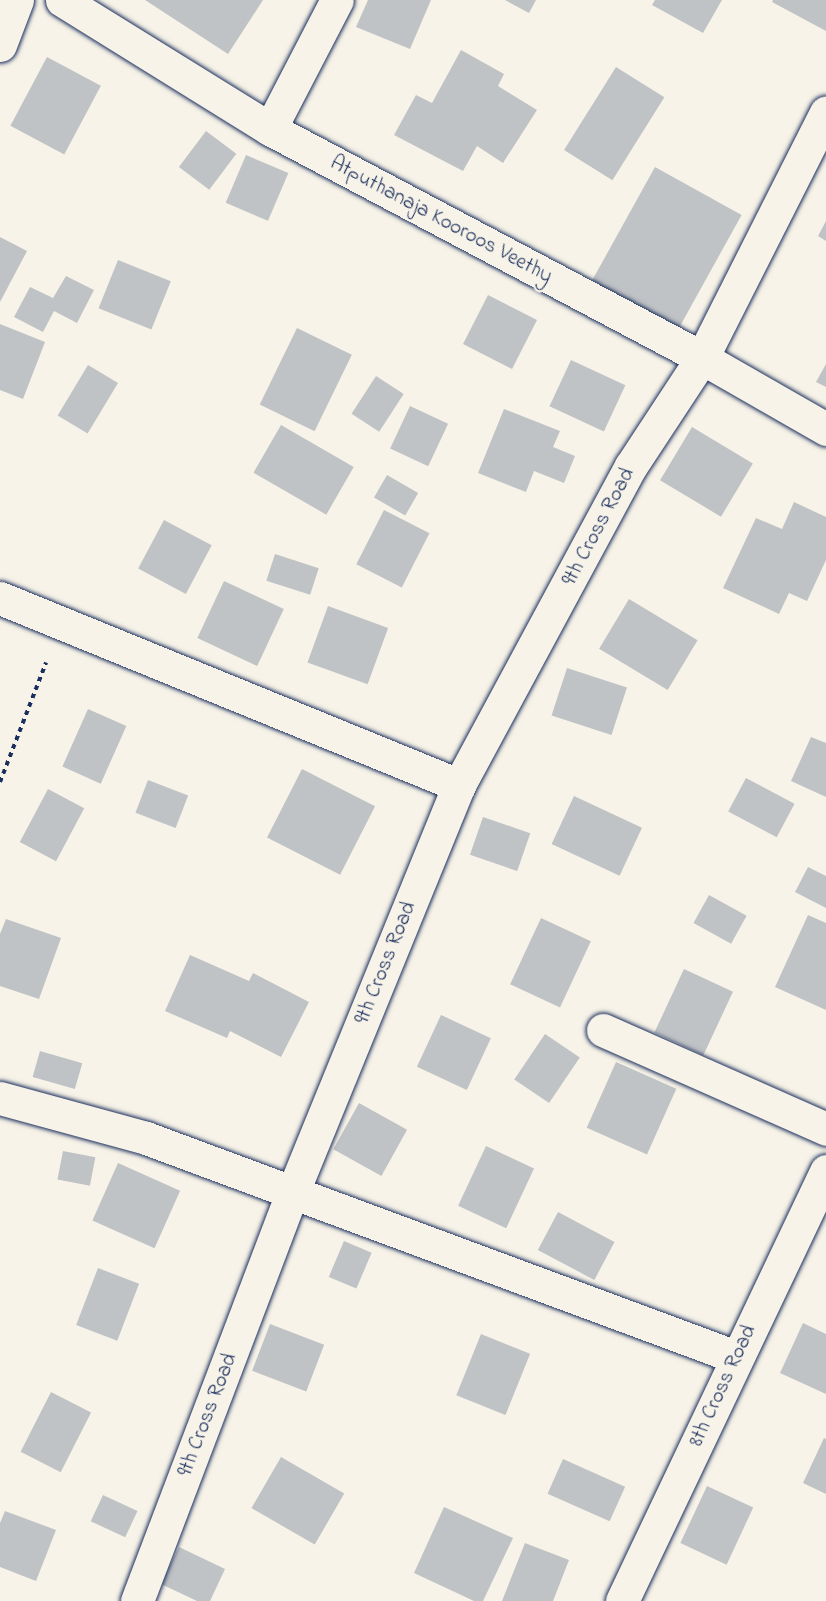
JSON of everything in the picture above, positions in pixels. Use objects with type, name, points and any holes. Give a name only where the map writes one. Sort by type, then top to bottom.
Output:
[{"type":"street","points":[[0,45],[17,0]]},
{"type":"street","name":"Atputhanaja Kooroos Veethy","points":[[62,0],[270,129],[702,358],[826,429]]},
{"type":"street","points":[[270,129],[337,0]]},
{"type":"street","name":"9th Cross Road","points":[[137,1601],[292,1194],[459,785],[631,466],[702,358],[826,113]]},
{"type":"street","points":[[0,598],[459,785]]},
{"type":"street","points":[[603,1030],[826,1129]]},
{"type":"street","points":[[0,1098],[146,1138],[736,1357]]},
{"type":"street","name":"8th Cross Road","points":[[622,1601],[826,1171]]},
{"type":"path","points":[[0,782],[62,623]]},
{"type":"building","points":[[145,0],[263,0],[228,54]]},
{"type":"building","points":[[368,0],[431,0],[410,49],[356,27]]},
{"type":"building","points":[[505,0],[536,0],[529,13]]},
{"type":"building","points":[[655,0],[722,0],[703,33],[652,5]]},
{"type":"building","points":[[773,0],[826,0],[826,31],[772,2]]},
{"type":"building","points":[[461,50],[504,74],[498,86],[537,110],[503,163],[477,146],[463,171],[394,135],[416,95],[432,103]]},
{"type":"building","points":[[47,57],[101,86],[64,155],[10,126]]},
{"type":"building","points":[[616,67],[664,97],[612,180],[564,150]]},
{"type":"building","points":[[206,131],[236,154],[209,190],[179,167]]},
{"type":"building","points":[[246,155],[288,173],[268,221],[226,203]]},
{"type":"building","points":[[655,167],[742,215],[679,329],[592,281]]},
{"type":"building","points":[[826,221],[826,241],[818,236]]},
{"type":"building","points":[[0,237],[27,251],[0,302]]},
{"type":"building","points":[[118,260],[171,281],[151,330],[99,308]]},
{"type":"building","points":[[66,276],[94,290],[77,323],[54,311],[43,332],[14,317],[30,287],[53,298]]},
{"type":"building","points":[[488,295],[537,320],[512,369],[463,344]]},
{"type":"building","points":[[0,324],[45,342],[23,399],[0,390]]},
{"type":"building","points":[[297,328],[352,355],[315,431],[260,404]]},
{"type":"building","points":[[571,360],[625,385],[604,432],[549,406]]},
{"type":"building","points":[[826,364],[826,387],[816,382]]},
{"type":"building","points":[[88,365],[118,383],[88,434],[58,416]]},
{"type":"building","points":[[376,376],[404,394],[379,432],[351,414]]},
{"type":"building","points":[[410,406],[448,424],[428,466],[390,449]]},
{"type":"building","points":[[504,409],[560,431],[553,447],[575,456],[564,483],[534,471],[526,492],[478,473]]},
{"type":"building","points":[[281,425],[354,467],[326,515],[254,473]]},
{"type":"building","points":[[692,427],[753,464],[721,517],[660,480]]},
{"type":"building","points":[[387,475],[418,493],[405,516],[374,498]]},
{"type":"building","points":[[794,502],[826,517],[826,560],[807,601],[789,593],[779,614],[723,588],[756,518],[782,529]]},
{"type":"building","points":[[384,510],[429,533],[402,588],[356,564]]},
{"type":"building","points":[[164,520],[212,545],[186,594],[138,569]]},
{"type":"building","points":[[275,554],[319,568],[310,595],[266,581]]},
{"type":"building","points":[[224,581],[284,609],[257,666],[197,638]]},
{"type":"building","points":[[629,599],[698,640],[668,690],[599,649]]},
{"type":"building","points":[[328,606],[388,628],[368,684],[307,662]]},
{"type":"building","points":[[567,668],[627,687],[611,735],[552,716]]},
{"type":"building","points":[[88,709],[126,726],[101,784],[62,767]]},
{"type":"building","points":[[811,737],[826,743],[826,797],[791,781]]},
{"type":"building","points":[[302,769],[375,806],[340,875],[267,838]]},
{"type":"building","points":[[746,778],[795,804],[777,837],[728,812]]},
{"type":"building","points":[[148,780],[188,795],[176,828],[135,813]]},
{"type":"building","points":[[48,789],[84,808],[56,861],[20,842]]},
{"type":"building","points":[[574,796],[642,828],[620,876],[552,844]]},
{"type":"building","points":[[483,817],[530,833],[517,871],[470,855]]},
{"type":"building","points":[[808,867],[826,876],[826,908],[795,892]]},
{"type":"building","points":[[709,895],[747,916],[731,944],[693,923]]},
{"type":"building","points":[[808,915],[826,923],[826,1010],[775,987]]},
{"type":"building","points":[[541,918],[591,941],[560,1007],[510,984]]},
{"type":"building","points":[[6,919],[61,938],[39,999],[0,986],[0,934]]},
{"type":"building","points":[[190,955],[249,981],[253,973],[309,1002],[281,1057],[230,1031],[227,1038],[165,1011]]},
{"type":"building","points":[[684,969],[733,992],[703,1055],[654,1032]]},
{"type":"building","points":[[441,1015],[491,1038],[467,1090],[417,1067]]},
{"type":"building","points":[[545,1034],[580,1057],[549,1103],[514,1080]]},
{"type":"building","points":[[40,1051],[82,1063],[75,1089],[33,1077]]},
{"type":"building","points":[[616,1062],[676,1089],[647,1155],[587,1128]]},
{"type":"building","points":[[359,1103],[407,1130],[381,1176],[333,1149]]},
{"type":"building","points":[[486,1146],[534,1168],[506,1228],[458,1206]]},
{"type":"building","points":[[63,1151],[95,1157],[90,1186],[57,1179]]},
{"type":"building","points":[[118,1163],[180,1191],[154,1248],[92,1221]]},
{"type":"building","points":[[558,1212],[615,1242],[594,1280],[538,1250]]},
{"type":"building","points":[[344,1241],[372,1253],[356,1289],[329,1277]]},
{"type":"building","points":[[98,1268],[139,1284],[117,1341],[76,1325]]},
{"type":"building","points":[[803,1323],[826,1334],[826,1394],[780,1373]]},
{"type":"building","points":[[270,1324],[324,1345],[306,1391],[252,1371]]},
{"type":"building","points":[[481,1334],[530,1354],[505,1415],[456,1395]]},
{"type":"building","points":[[51,1392],[91,1412],[61,1472],[21,1452]]},
{"type":"building","points":[[824,1438],[826,1439],[826,1494],[803,1483]]},
{"type":"building","points":[[281,1457],[344,1494],[315,1545],[252,1508]]},
{"type":"building","points":[[563,1459],[625,1487],[610,1521],[548,1494]]},
{"type":"building","points":[[707,1486],[753,1508],[727,1565],[680,1543]]},
{"type":"building","points":[[103,1495],[137,1511],[125,1537],[91,1521]]},
{"type":"building","points":[[444,1507],[513,1538],[483,1601],[474,1601],[414,1573]]},
{"type":"building","points":[[5,1511],[56,1530],[36,1581],[0,1567],[0,1523]]},
{"type":"building","points":[[525,1543],[569,1560],[553,1601],[502,1601]]},
{"type":"building","points":[[179,1547],[225,1569],[210,1601],[197,1601],[161,1584]]}]
